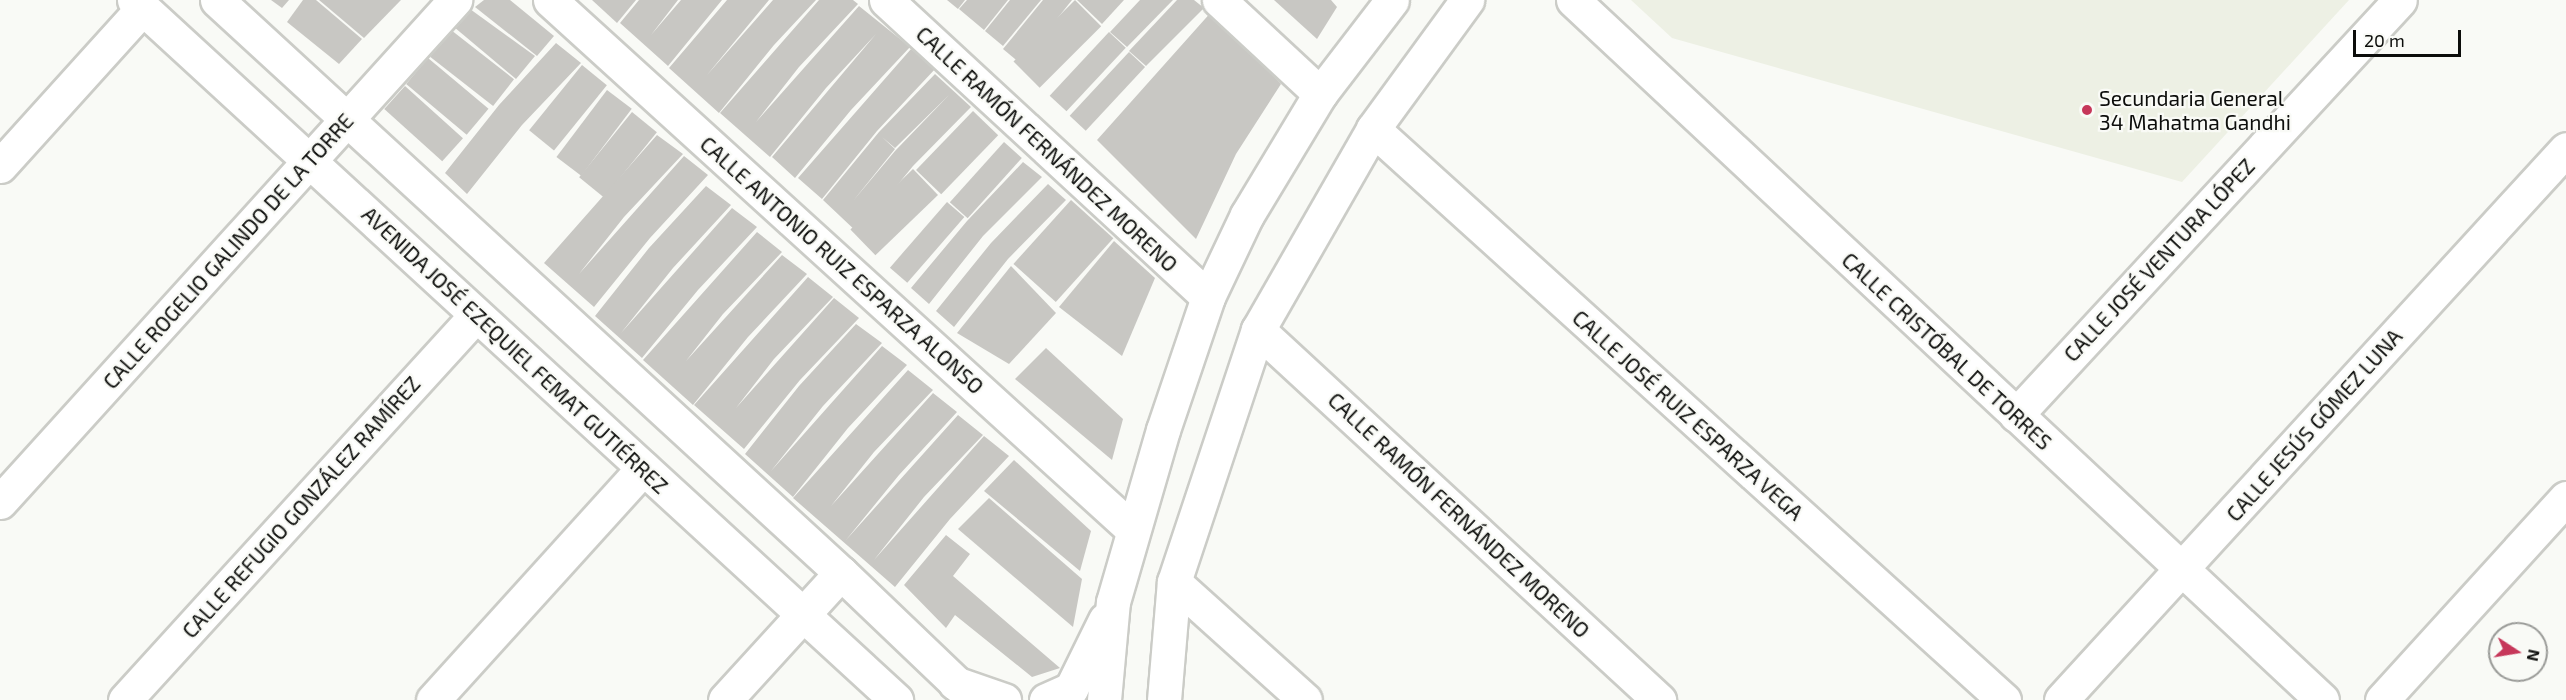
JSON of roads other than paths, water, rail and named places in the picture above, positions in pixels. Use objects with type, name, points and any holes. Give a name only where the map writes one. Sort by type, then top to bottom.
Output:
[{"type":"street","points":[[217,0],[842,573],[964,691],[1004,700]]},
{"type":"street","name":"CALLE ROGELIO GALINDO DE LA TORRE","points":[[0,502],[455,0]]},
{"type":"street","name":"CALLE ANTONIO RUIZ ESPARZA ALONSO","points":[[550,0],[1133,530]]},
{"type":"street","name":"CALLE RAMÓN FERNÁNDEZ MORENO","points":[[886,0],[1208,297]]},
{"type":"street","points":[[1220,0],[1320,94]]},
{"type":"street","points":[[1046,700],[1071,689],[1113,602],[1163,430],[1208,297],[1247,215],[1320,94],[1392,0]]},
{"type":"street","points":[[1164,700],[1174,582],[1258,330],[1373,129],[1467,0]]},
{"type":"street","name":"CALLE CRISTÓBAL DE TORRES","points":[[1573,0],[2180,570],[2322,700]]},
{"type":"street","name":"CALLE JOSÉ VENTURA LÓPEZ","points":[[2016,415],[2400,0]]},
{"type":"street","points":[[0,166],[139,4]]},
{"type":"street","name":"AVENIDA JOSÉ EZEQUIEL FEMAT GUTIÉRREZ","points":[[139,4],[896,700]]},
{"type":"street","name":"CALLE JOSÉ RUIZ ESPARZA VEGA","points":[[1373,129],[2004,700]]},
{"type":"street","name":"CALLE JESÚS GÓMEZ LUNA","points":[[2061,700],[2566,149]]},
{"type":"street","name":"CALLE REFUGIO GONZÁLEZ RAMÍREZ","points":[[125,700],[476,315]]},
{"type":"street","name":"CALLE RAMÓN FERNÁNDEZ MORENO","points":[[1258,330],[1659,700]]},
{"type":"street","points":[[433,700],[642,468]]},
{"type":"street","points":[[2382,700],[2566,498]]},
{"type":"street","points":[[725,700],[842,573]]},
{"type":"street","points":[[1174,582],[1305,700]]},
{"type":"street","points":[[1104,700],[1113,602]]},
{"type":"place","name":"Secundaria General 34 Mahatma Gandhi","points":[[2087,110]]}]
